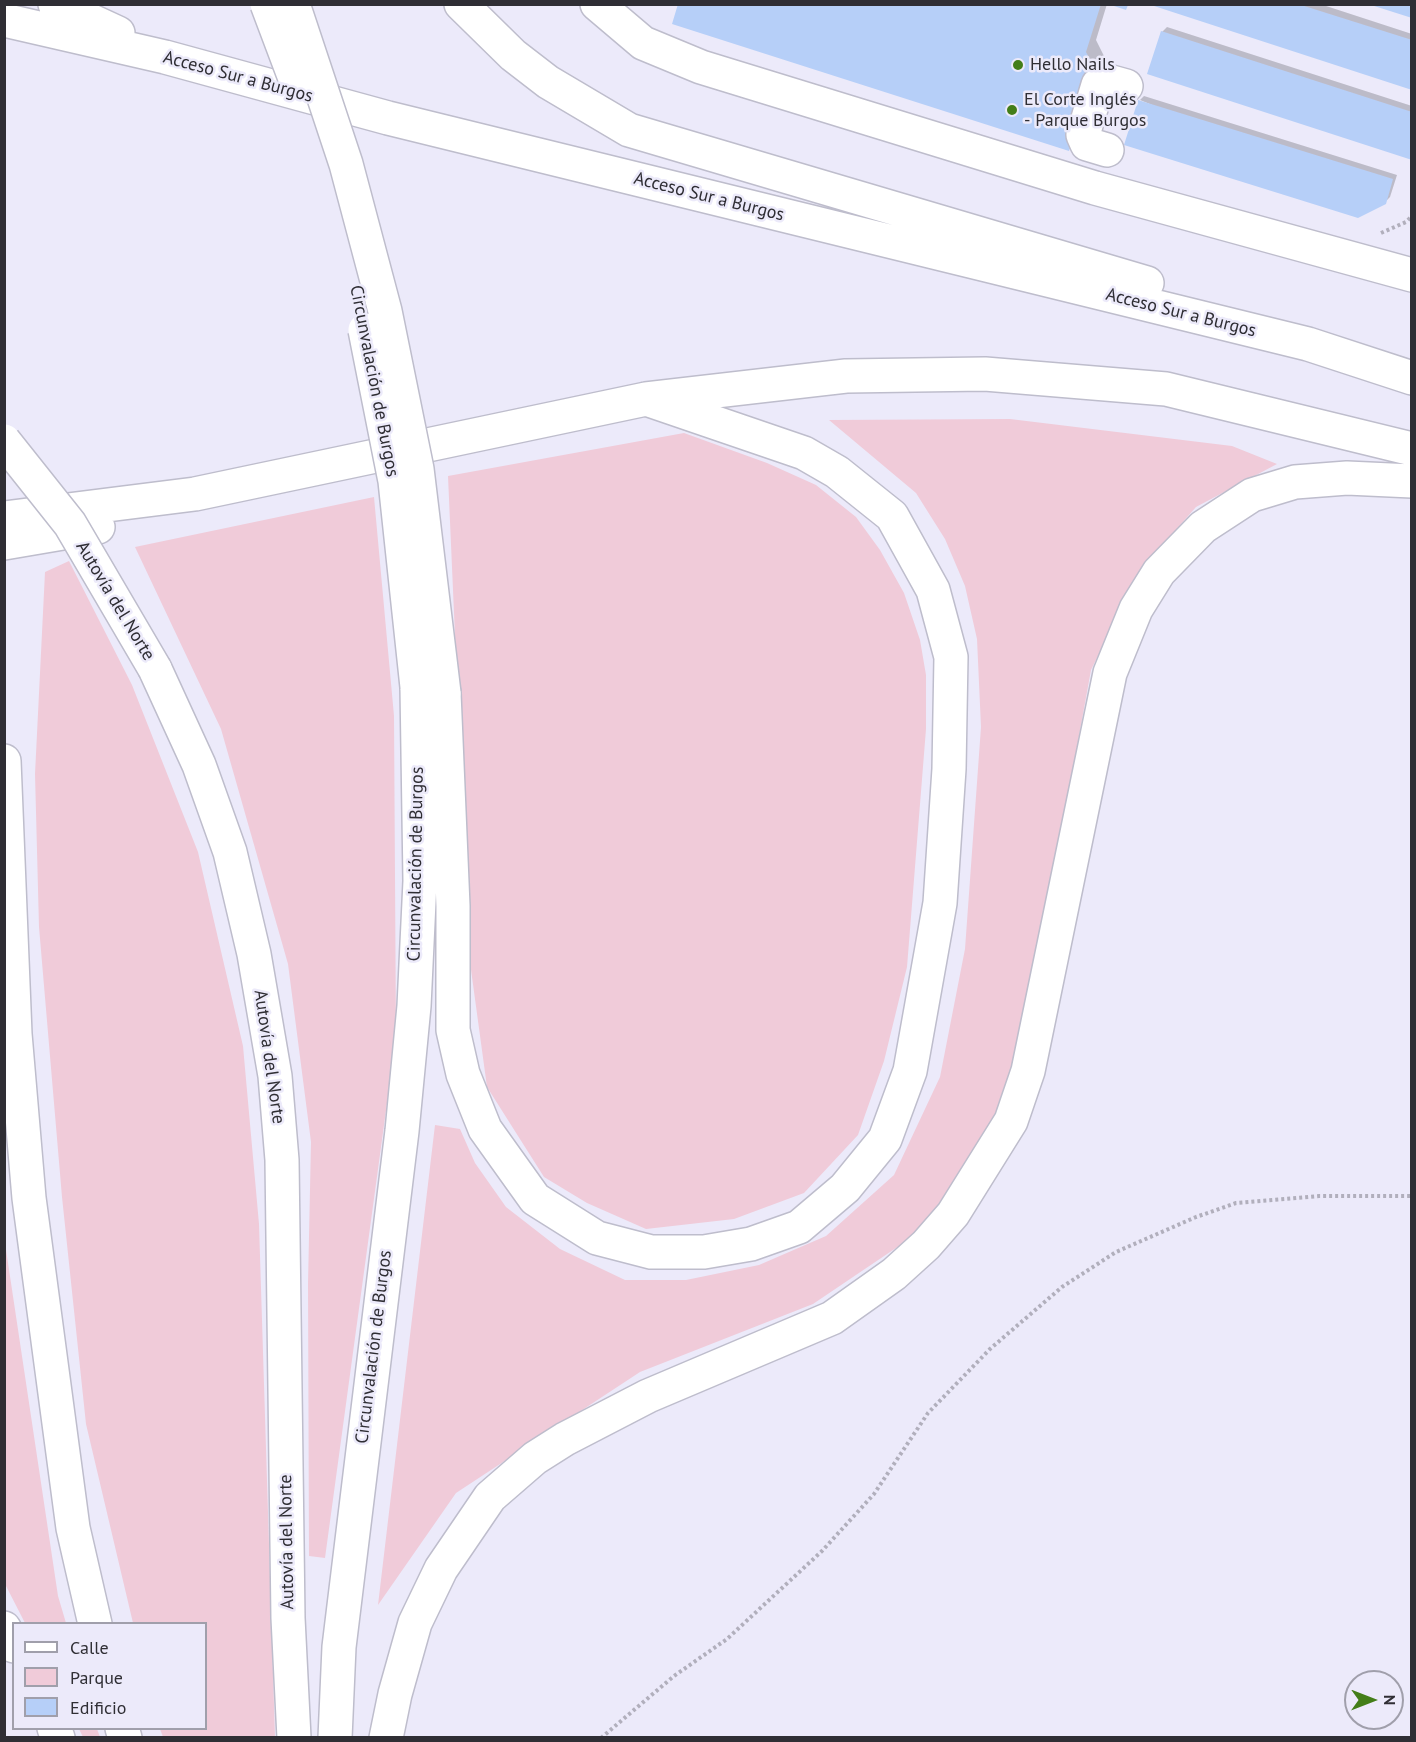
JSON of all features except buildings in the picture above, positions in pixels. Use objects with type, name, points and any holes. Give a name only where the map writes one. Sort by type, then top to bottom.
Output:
[{"type":"main road","points":[[55,4],[165,57]]},
{"type":"main road","name":"Circunvalación de Burgos","points":[[267,4],[308,110],[360,300],[395,481],[430,690],[414,1006],[402,1131],[339,1647],[335,1737]]},
{"type":"main road","points":[[293,4],[346,164],[384,311],[417,469],[430,690],[453,906],[453,1030],[463,1074],[485,1129],[535,1199],[597,1238],[651,1252],[704,1252],[751,1244],[799,1227],[844,1188],[885,1139],[910,1071],[940,903],[949,769],[951,657],[933,590],[892,516],[837,472],[804,453],[646,399]]},
{"type":"main road","points":[[461,4],[513,55],[548,82],[629,130],[1211,302],[1308,344],[1412,367]]},
{"type":"main road","points":[[597,4],[642,43],[700,67],[1095,188],[1412,275]]},
{"type":"main road","name":"Acceso Sur a Burgos","points":[[4,20],[165,57],[410,123],[1308,344],[1412,378]]},
{"type":"main road","points":[[1107,150],[1087,144],[1083,135],[1098,85],[1108,81],[1126,86]]},
{"type":"main road","points":[[4,518],[195,494],[646,399],[846,376],[985,374],[1166,389],[1412,449]]},
{"type":"main road","name":"Autovía del Norte","points":[[4,441],[70,524],[156,669],[199,765],[230,852],[254,954],[275,1076],[282,1160],[288,1618],[294,1737]]},
{"type":"main road","points":[[386,1737],[395,1694],[415,1623],[441,1569],[490,1497],[535,1458],[565,1438],[648,1396],[832,1318],[894,1274],[927,1245],[953,1214],[1011,1121],[1028,1071],[1110,673],[1136,609],[1159,572],[1203,527],[1252,495],[1295,482],[1347,478],[1412,481]]},
{"type":"main road","points":[[4,543],[135,521],[195,494]]},
{"type":"main road","points":[[4,761],[15,1034],[29,1198],[73,1528],[95,1622]]},
{"type":"main road","points":[[4,1628],[12,1642]]},
{"type":"path","points":[[601,1737],[674,1676],[727,1640],[822,1551],[874,1494],[928,1413],[990,1349],[1062,1287],[1116,1252],[1196,1217],[1236,1203],[1319,1196],[1412,1196]]},
{"type":"green space","points":[[1010,419],[1232,446],[1277,464],[1196,507],[1139,572],[1091,670],[1028,1016],[992,1125],[933,1223],[813,1304],[640,1372],[456,1493],[378,1605],[435,1125],[460,1129],[475,1163],[506,1207],[560,1249],[625,1280],[686,1280],[759,1265],[826,1236],[894,1175],[940,1077],[965,949],[981,727],[977,639],[965,586],[945,539],[916,493],[829,420]]},
{"type":"green space","points":[[684,433],[767,463],[816,485],[856,517],[880,550],[904,593],[920,640],[926,675],[926,729],[907,967],[884,1061],[858,1135],[804,1193],[734,1219],[646,1229],[587,1203],[544,1177],[487,1087],[469,955],[448,476]]},
{"type":"green space","points":[[374,497],[394,716],[396,1037],[325,1558],[309,1556],[308,1284],[311,1142],[288,964],[221,729],[135,547]]},
{"type":"green space","points":[[69,561],[132,685],[198,852],[243,1046],[259,1224],[275,1737],[163,1737],[160,1730],[207,1730],[207,1622],[133,1622],[86,1424],[62,1197],[39,927],[35,774],[45,572]]},
{"type":"green space","points":[[5,1243],[58,1596],[66,1622],[24,1622],[5,1584]]},
{"type":"green space","points":[[80,1730],[97,1730],[100,1737],[83,1737]]},
{"type":"place","name":"Hello Nails","points":[[1018,65]]},
{"type":"place","name":"El Corte Inglés - Parque Burgos","points":[[1012,110]]}]
